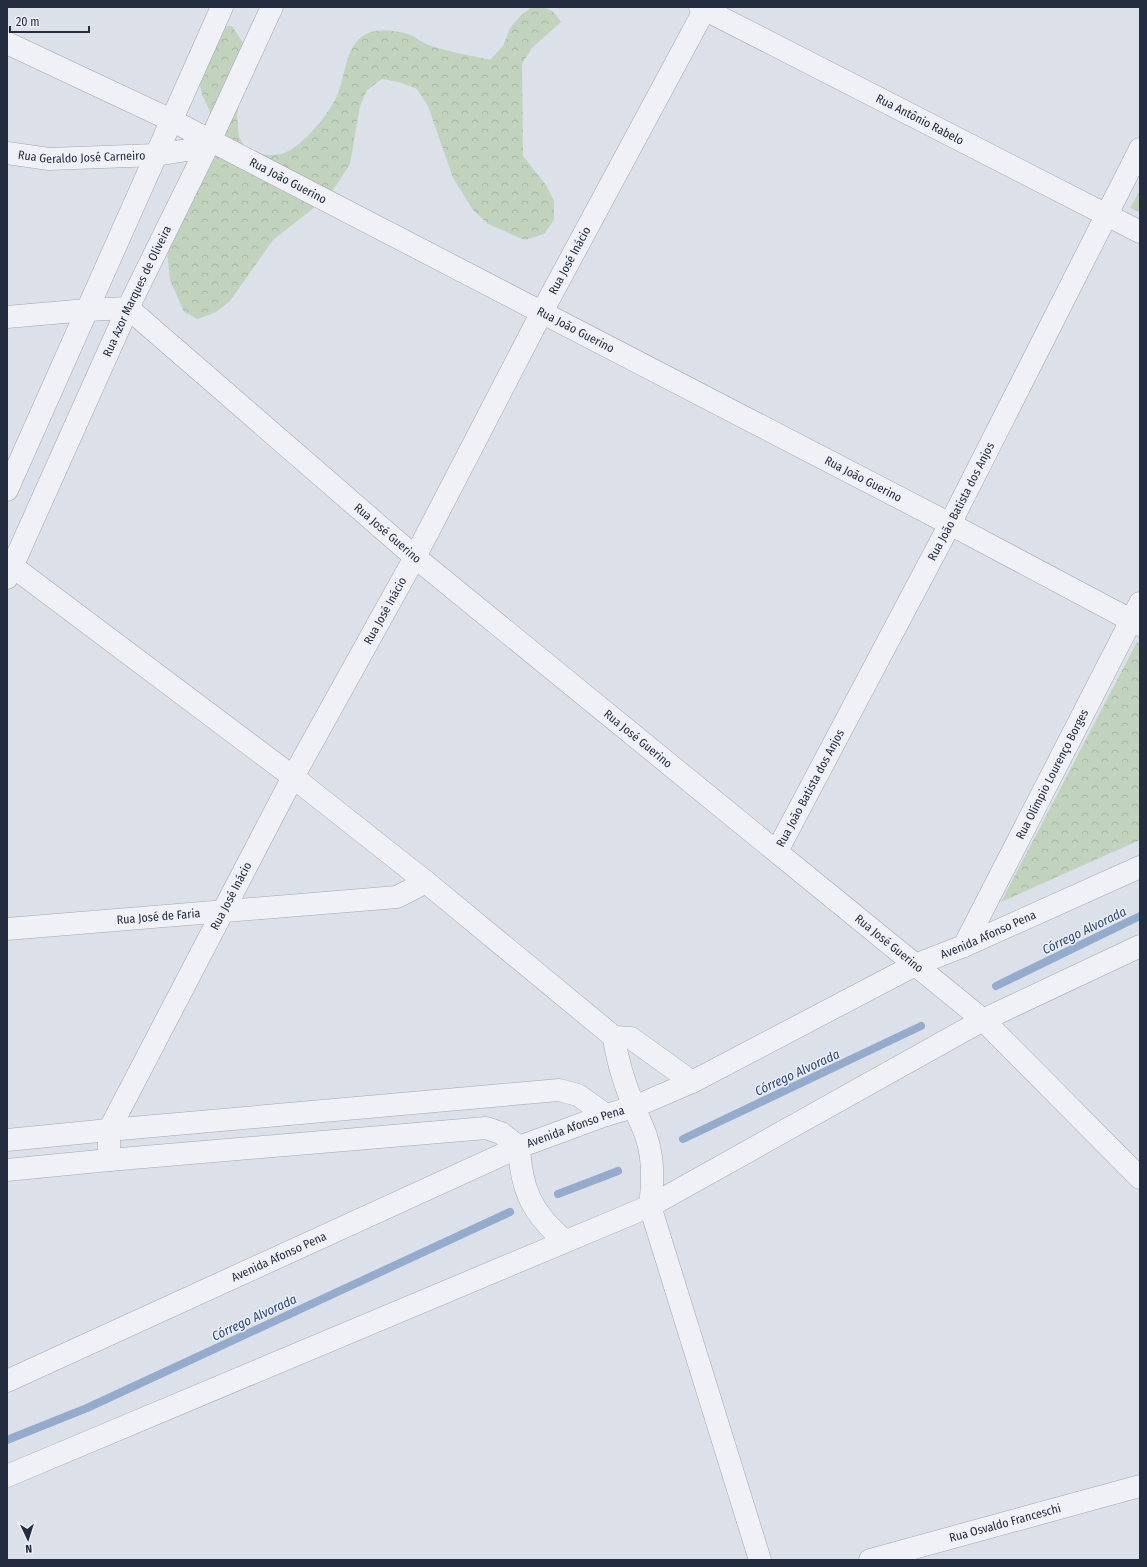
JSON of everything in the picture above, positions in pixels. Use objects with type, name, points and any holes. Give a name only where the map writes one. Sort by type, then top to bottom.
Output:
[{"type":"street","points":[[7,490],[222,7]]},
{"type":"street","name":"Rua Azor Marques de Oliveira","points":[[10,572],[128,308],[210,141],[272,7]]},
{"type":"street","name":"Rua Antônio Rabelo","points":[[704,8],[1140,232]]},
{"type":"street","name":"Rua José Inácio","points":[[109,1130],[293,777],[415,557],[542,312],[704,8]]},
{"type":"street","name":"Rua João Guerino","points":[[7,43],[171,120],[950,524],[1137,616]]},
{"type":"street","name":"Rua Geraldo José Carneiro","points":[[7,153],[49,159],[156,155],[186,150],[210,141]]},
{"type":"street","name":"Rua João Batista dos Anjos","points":[[777,851],[950,524],[1140,149]]},
{"type":"street","points":[[7,318],[87,310],[128,308]]},
{"type":"street","name":"Rua José Guerino","points":[[128,308],[415,557],[983,1020],[1140,1178]]},
{"type":"street","points":[[10,572],[293,777],[426,882],[614,1037],[631,1038],[692,1082]]},
{"type":"street","name":"Rua Olímpio Lourenço Borges","points":[[964,946],[1137,616]]},
{"type":"street","name":"Avenida Afonso Pena","points":[[7,1381],[518,1147],[606,1115],[634,1107],[692,1082],[915,965],[964,946],[1140,867]]},
{"type":"street","name":"Rua José de Faria","points":[[7,929],[397,897],[426,882]]},
{"type":"street","points":[[7,1476],[650,1206],[983,1020],[1140,946]]},
{"type":"street","points":[[614,1037],[616,1056],[634,1107],[642,1123],[651,1157],[653,1173],[650,1206],[760,1560]]},
{"type":"street","points":[[7,1140],[559,1090],[578,1095],[606,1115]]},
{"type":"street","points":[[7,1170],[486,1128],[501,1133],[518,1147],[520,1168],[525,1188],[534,1208],[553,1231],[565,1241]]},
{"type":"street","points":[[109,1130],[109,1160]]},
{"type":"street","name":"Rua Osvaldo Franceschi","points":[[870,1560],[1140,1486]]},
{"type":"green space","points":[[532,7],[546,8],[550,10],[561,22],[532,48],[522,64],[523,156],[546,185],[554,201],[554,220],[544,234],[525,240],[488,224],[473,210],[453,178],[428,106],[417,89],[399,82],[382,79],[367,90],[360,106],[350,164],[329,196],[273,240],[230,301],[216,312],[198,319],[184,312],[170,280],[166,239],[211,151],[210,112],[202,94],[194,56],[196,38],[210,26],[232,26],[243,43],[246,61],[237,116],[239,137],[248,152],[275,155],[284,153],[299,144],[316,128],[330,109],[338,93],[348,58],[356,42],[362,36],[375,31],[409,34],[425,43],[451,52],[490,60],[503,46],[510,28],[522,14]]},
{"type":"green space","points":[[1140,190],[1140,212],[1130,208]]},
{"type":"green space","points":[[1137,642],[1140,644],[1140,840],[1001,902]]},
{"type":"waterway","name":"Córrego Alvorada","points":[[996,986],[1140,916]]},
{"type":"waterway","name":"Córrego Alvorada","points":[[683,1139],[921,1026]]},
{"type":"waterway","name":"Córrego Alvorada","points":[[558,1194],[618,1171]]},
{"type":"waterway","name":"Córrego Alvorada","points":[[7,1440],[87,1408],[510,1212]]}]
